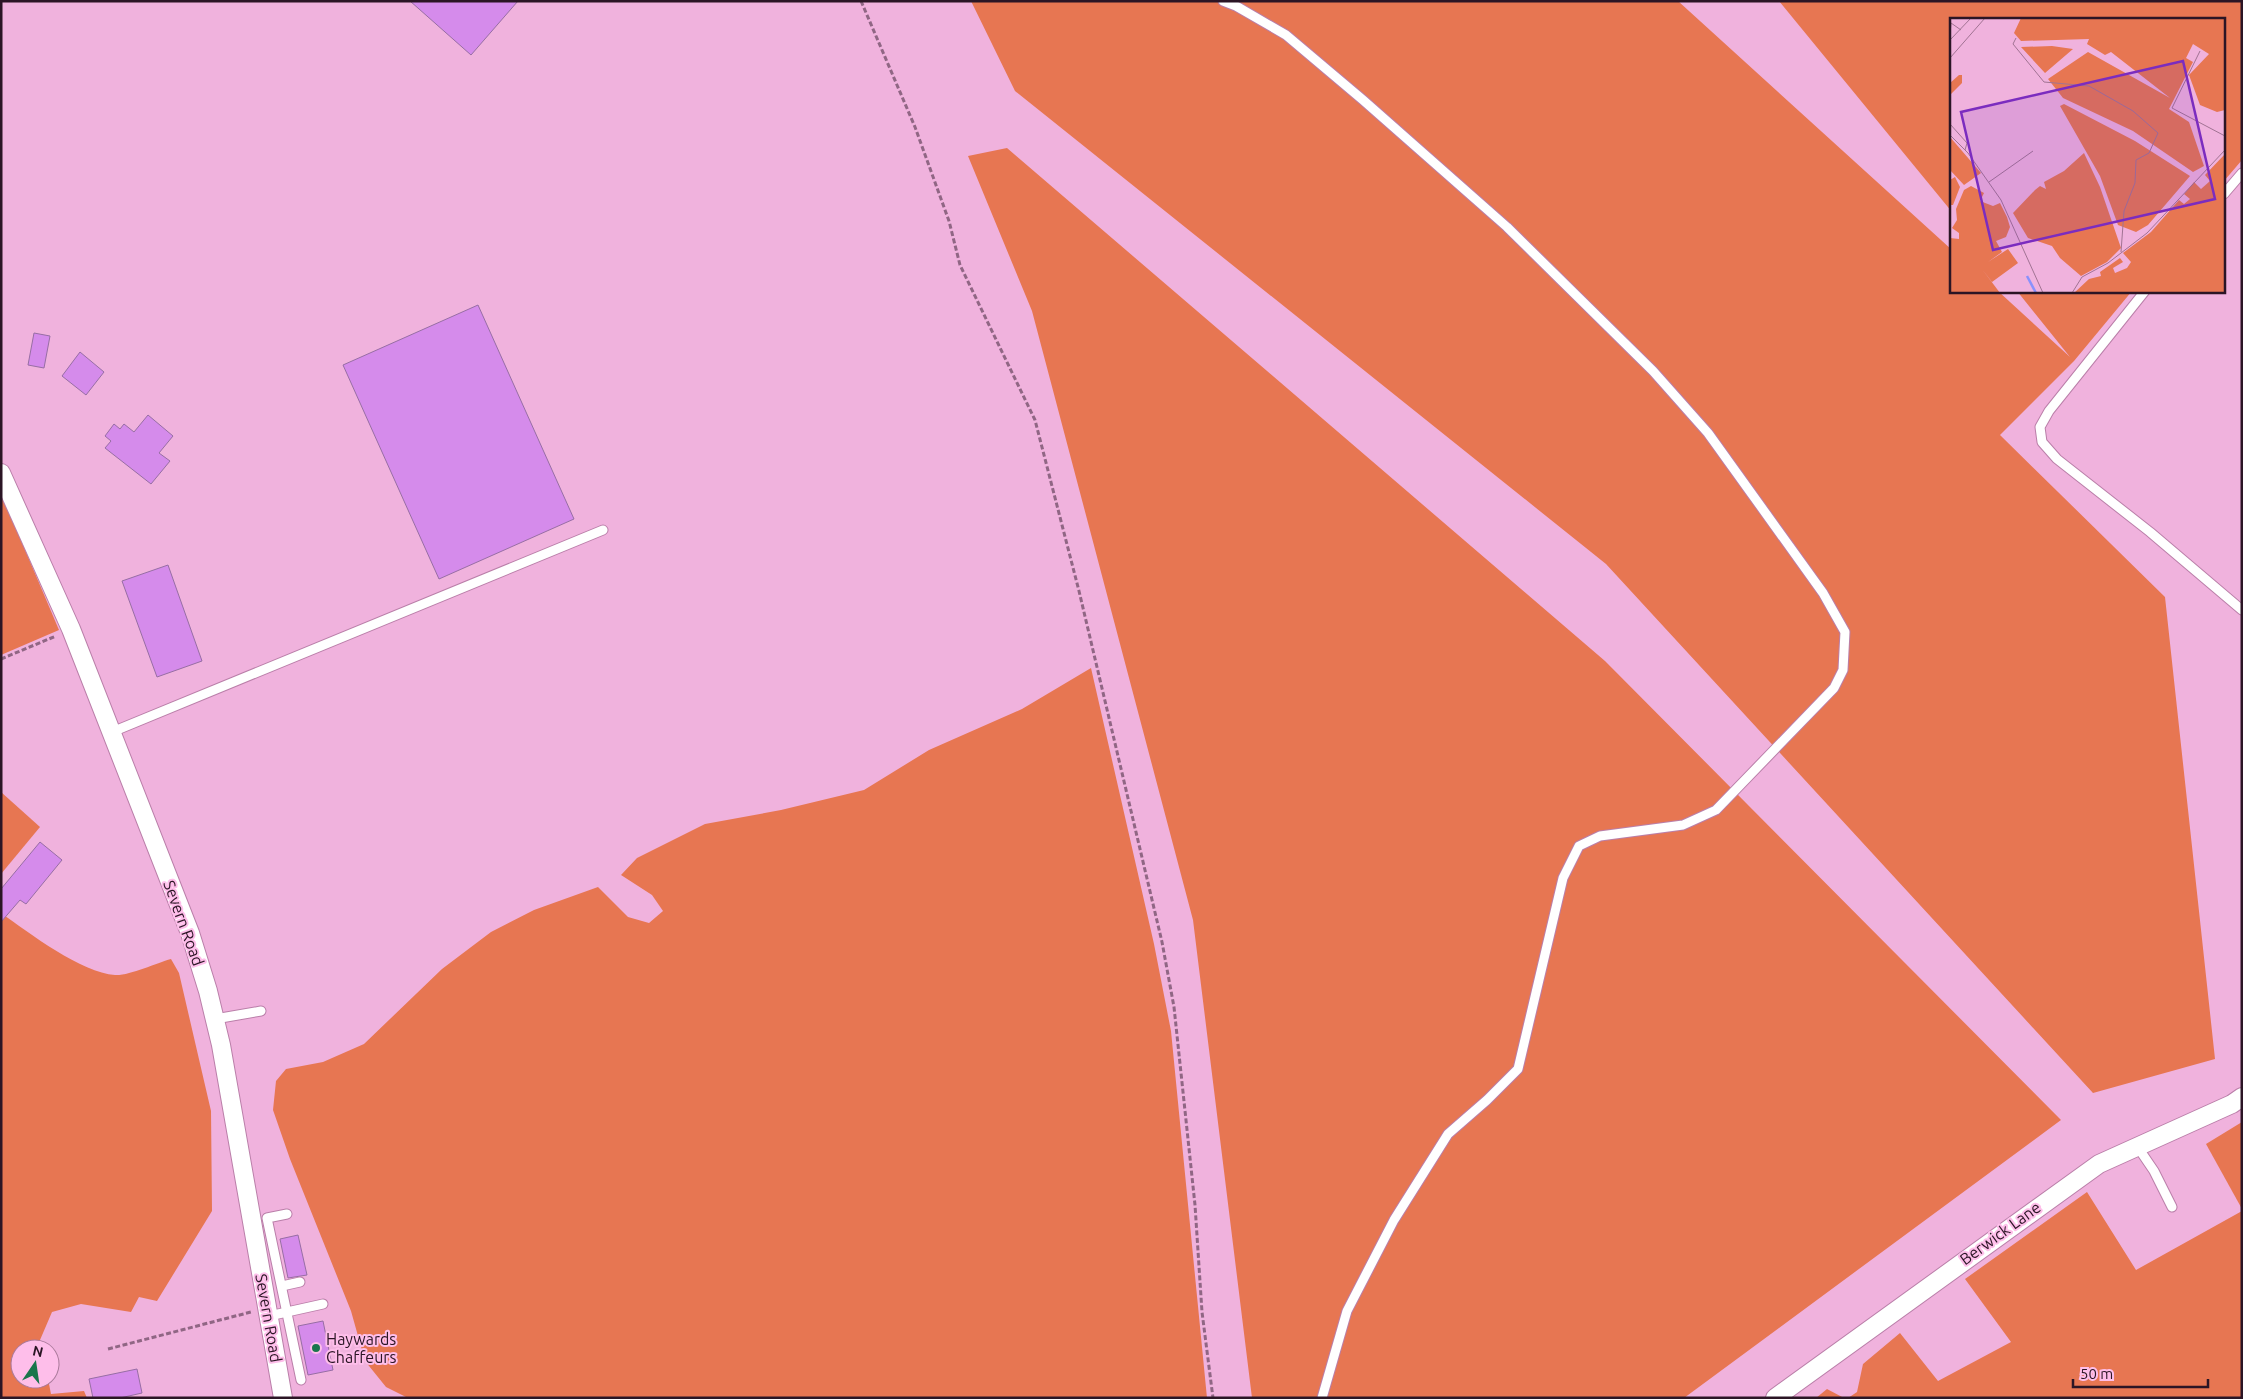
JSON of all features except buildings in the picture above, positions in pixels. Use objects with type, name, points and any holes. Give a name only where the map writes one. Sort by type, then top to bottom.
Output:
[{"type":"street","name":"Severn Road","points":[[1,473],[71,629],[190,933],[215,1019],[283,1398]]},
{"type":"street","name":"Berwick Lane","points":[[1775,1398],[2099,1164],[2232,1104],[2242,1097]]},
{"type":"lane","points":[[1223,1],[1236,6],[1286,35],[1363,100],[1507,227],[1653,371],[1708,433],[1823,592],[1845,632],[1843,670],[1834,688],[1716,810],[1683,825],[1600,836],[1579,846],[1563,878],[1518,1069],[1488,1100],[1448,1134],[1394,1220],[1347,1311],[1322,1398]]},
{"type":"lane","points":[[2226,192],[2242,172]]},
{"type":"lane","points":[[2144,292],[2062,393],[2040,428],[2042,442],[2057,459],[2150,532],[2242,610]]},
{"type":"lane","points":[[112,732],[603,530]]},
{"type":"lane","points":[[215,1019],[261,1011]]},
{"type":"lane","points":[[2137,1146],[2154,1171],[2172,1207]]},
{"type":"lane","points":[[287,1214],[267,1218],[302,1380]]},
{"type":"lane","points":[[282,1286],[300,1282]]},
{"type":"lane","points":[[268,1311],[287,1312],[323,1304]]},
{"type":"path","points":[[861,1],[915,127],[948,221],[960,265],[1035,420],[1162,942],[1174,1007],[1195,1205],[1202,1312],[1213,1398]]},
{"type":"path","points":[[1,659],[71,629]]},
{"type":"path","points":[[108,1349],[268,1311]]},
{"type":"shaded area","points":[[971,1],[1678,1],[1950,248],[1950,292],[1999,292],[2070,357],[2018,292],[2131,292],[2074,361],[2000,435],[2165,597],[2215,1059],[2093,1093],[1606,564],[1015,91]]},
{"type":"shaded area","points":[[1779,1],[2242,1],[2242,160],[2226,179],[2226,18],[1950,18],[1950,210]]},
{"type":"shaded area","points":[[1007,148],[1605,661],[2061,1120],[1684,1398],[1252,1398],[1193,920],[1032,311],[968,156]]},
{"type":"shaded area","points":[[1,493],[59,630],[1,655]]},
{"type":"shaded area","points":[[1091,668],[1154,944],[1171,1031],[1207,1398],[408,1398],[386,1387],[365,1361],[351,1311],[290,1159],[273,1110],[276,1081],[286,1069],[323,1062],[364,1044],[442,969],[491,932],[534,910],[598,887],[628,917],[649,923],[663,911],[652,895],[621,875],[637,858],[705,824],[781,810],[864,790],[929,750],[1022,709]]},
{"type":"shaded area","points":[[1,792],[40,827],[1,874]]},
{"type":"shaded area","points":[[1,913],[56,951],[102,973],[121,975],[171,959],[179,973],[211,1111],[212,1211],[157,1301],[139,1297],[131,1312],[81,1304],[52,1312],[40,1339],[10,1339],[10,1389],[50,1389],[51,1394],[84,1391],[87,1398],[1,1398]]},
{"type":"shaded area","points":[[2242,1122],[2242,1209],[2206,1144]]},
{"type":"shaded area","points":[[2087,1192],[2136,1270],[2242,1211],[2242,1398],[1848,1398],[1857,1392],[1863,1364],[1900,1333],[1938,1381],[2011,1342],[1965,1279]]},
{"type":"shaded area","points":[[1827,1389],[1844,1398],[1816,1398]]},
{"type":"place","name":"Haywards Chaffeurs","points":[[316,1348]]}]
